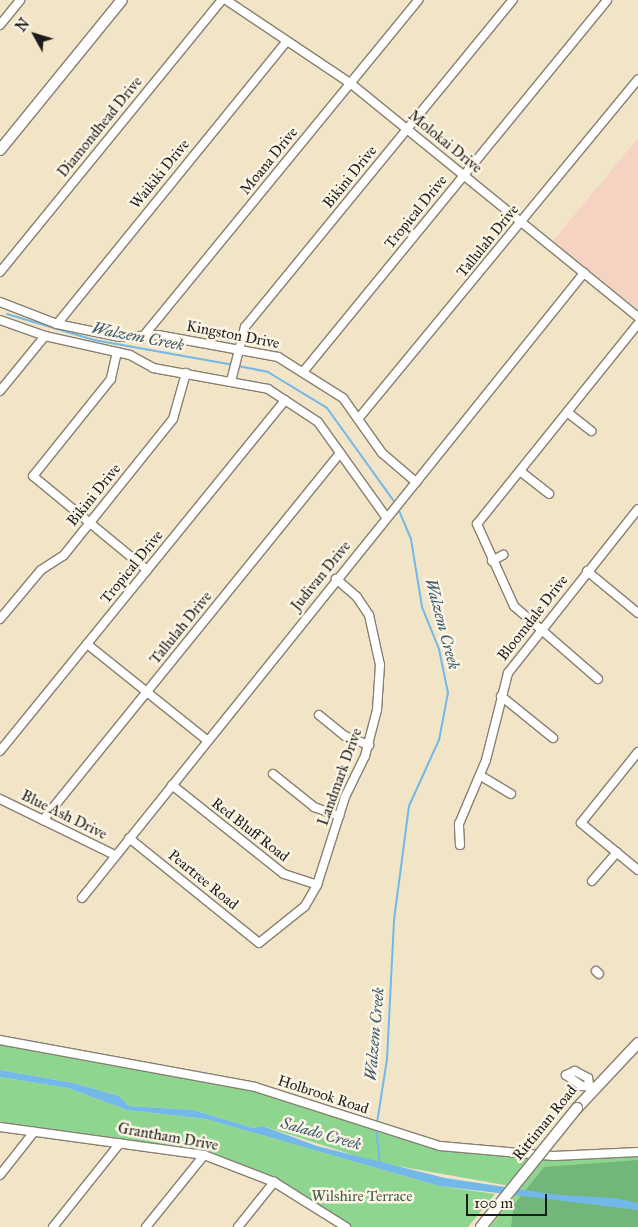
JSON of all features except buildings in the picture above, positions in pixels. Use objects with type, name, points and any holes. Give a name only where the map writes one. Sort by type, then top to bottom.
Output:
[{"type":"main road","points":[[0,150],[122,0]]},
{"type":"main road","name":"Rittiman Road","points":[[481,1227],[577,1108],[592,1086],[638,1043]]},
{"type":"street","points":[[0,25],[20,0]]},
{"type":"street","name":"Diamondhead Drive","points":[[0,272],[222,0]]},
{"type":"street","name":"Molokai Drive","points":[[226,0],[285,43],[350,83],[638,317]]},
{"type":"street","name":"Moana Drive","points":[[141,339],[418,0]]},
{"type":"street","name":"Bikini Drive","points":[[232,377],[237,348],[245,327],[513,0]]},
{"type":"street","name":"Tropical Drive","points":[[303,372],[607,0]]},
{"type":"street","name":"Waikiki Drive","points":[[57,324],[285,43]]},
{"type":"street","name":"Tallulah Drive","points":[[358,419],[638,79]]},
{"type":"street","name":"Judivan Drive","points":[[82,898],[392,509],[416,482],[584,273]]},
{"type":"street","name":"Kingston Drive","points":[[0,302],[57,324],[141,339],[158,335],[278,357],[339,395],[387,459],[416,482]]},
{"type":"street","points":[[0,320],[45,336],[117,352],[154,368],[232,377],[264,388],[318,422],[386,517]]},
{"type":"street","points":[[598,679],[540,631],[514,606],[477,524],[638,324]]},
{"type":"street","points":[[0,391],[45,336]]},
{"type":"street","points":[[117,352],[111,379],[33,476],[147,570]]},
{"type":"street","name":"Bikini Drive","points":[[0,619],[41,570],[64,555],[178,412],[186,373]]},
{"type":"street","name":"Tropical Drive","points":[[0,751],[285,400]]},
{"type":"street","points":[[567,412],[591,431]]},
{"type":"street","name":"Tallulah Drive","points":[[43,820],[340,453]]},
{"type":"street","points":[[520,471],[549,494]]},
{"type":"street","name":"Bloomdale Drive","points":[[460,845],[458,824],[481,776],[508,673],[638,509]]},
{"type":"street","points":[[492,560],[503,556]]},
{"type":"street","points":[[587,571],[638,613]]},
{"type":"street","name":"Landmark Drive","points":[[259,943],[301,911],[317,885],[339,816],[369,745],[377,710],[380,660],[367,610],[336,579]]},
{"type":"street","points":[[87,644],[207,740]]},
{"type":"street","points":[[501,696],[553,738]]},
{"type":"street","points":[[319,715],[345,736],[369,745]]},
{"type":"street","points":[[638,752],[581,823],[638,870]]},
{"type":"street","points":[[273,774],[314,807],[339,816]]},
{"type":"street","points":[[481,776],[511,794]]},
{"type":"street","name":"Red Bluff Road","points":[[172,785],[284,874],[317,885]]},
{"type":"street","name":"Blue Ash Drive","points":[[0,799],[115,855]]},
{"type":"street","name":"Peartree Road","points":[[129,838],[259,943]]},
{"type":"street","points":[[592,881],[617,852]]},
{"type":"street","name":"Holbrook Road","points":[[0,1040],[218,1078],[440,1146],[554,1156],[638,1152]]},
{"type":"street","name":"Grantham Drive","points":[[0,1127],[204,1155],[274,1182],[346,1227]]},
{"type":"street","points":[[0,1175],[34,1132]]},
{"type":"street","points":[[53,1227],[120,1143]]},
{"type":"street","points":[[146,1227],[204,1155]]},
{"type":"street","points":[[238,1227],[274,1182]]},
{"type":"street","points":[[332,1227],[337,1220]]},
{"type":"shaded area","points":[[638,138],[638,309],[553,241]]},
{"type":"green space","name":"Wilshire Terrace","points":[[0,1043],[248,1089],[440,1148],[543,1160],[638,1157],[638,1227],[490,1227],[521,1188],[375,1162],[263,1126],[253,1128],[193,1110],[129,1106],[119,1096],[73,1083],[0,1070]]},
{"type":"green space","name":"Wilshire Terrace","points":[[0,1077],[68,1088],[127,1110],[206,1119],[439,1186],[495,1194],[468,1227],[351,1227],[285,1185],[211,1153],[0,1123]]},
{"type":"green space","points":[[638,1160],[638,1227],[511,1227],[514,1205],[544,1167]]},
{"type":"water","points":[[0,1070],[73,1083],[119,1096],[129,1106],[193,1110],[253,1128],[263,1126],[317,1146],[445,1178],[558,1195],[615,1198],[638,1203],[638,1210],[439,1186],[206,1119],[127,1110],[68,1088],[0,1077]]},
{"type":"waterway","name":"Walzem Creek","points":[[7,314],[94,340],[234,365]]},
{"type":"waterway","name":"Walzem Creek","points":[[238,366],[268,372],[327,408],[396,504]]},
{"type":"waterway","name":"Walzem Creek","points":[[377,1123],[387,1059],[394,920],[409,806],[439,740],[448,693],[439,649],[422,607],[411,539],[398,508]]},
{"type":"waterway","name":"Walzem Creek","points":[[376,1127],[380,1165]]},
{"type":"water label","name":"Salado Creek","points":[[321,1134]]}]
